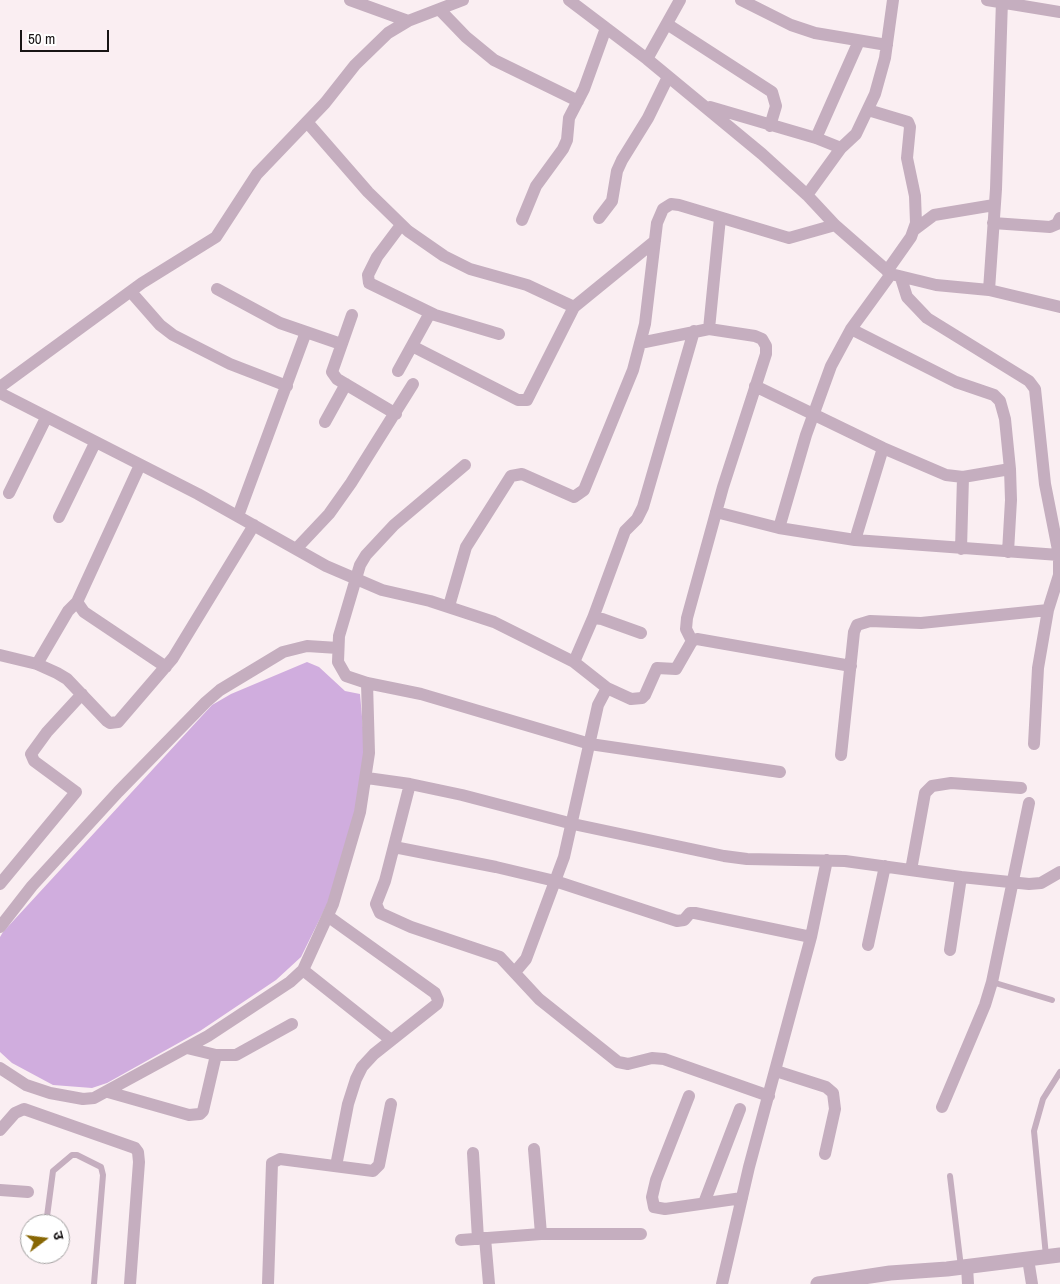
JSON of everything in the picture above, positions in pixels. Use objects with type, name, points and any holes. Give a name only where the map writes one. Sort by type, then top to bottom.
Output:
[{"type":"street","points":[[350,0],[408,22]]},
{"type":"street","points":[[0,387],[130,292],[216,236],[257,174],[306,122],[355,65],[388,33],[408,22],[463,0]]},
{"type":"street","points":[[569,0],[647,59],[762,154],[807,195],[835,225],[893,275],[907,297],[927,318],[1032,384],[1037,397],[1045,484],[1059,555],[1059,575],[1038,668],[1034,744]]},
{"type":"street","points":[[647,59],[680,0]]},
{"type":"street","points":[[741,0],[791,25],[815,33],[887,45]]},
{"type":"street","points":[[807,195],[841,148],[856,134],[868,110],[875,94],[887,45],[893,0]]},
{"type":"street","points":[[987,0],[1060,12]]},
{"type":"street","points":[[989,290],[1002,1]]},
{"type":"street","points":[[440,10],[466,37],[494,60],[578,101]]},
{"type":"street","points":[[666,24],[772,92],[776,106],[770,126]]},
{"type":"street","points":[[522,220],[536,186],[563,149],[567,140],[569,118],[578,101],[606,28]]},
{"type":"street","points":[[816,138],[859,41]]},
{"type":"street","points":[[599,218],[612,201],[617,171],[622,160],[648,118],[668,77]]},
{"type":"street","points":[[700,104],[816,138],[841,148]]},
{"type":"street","points":[[779,528],[812,414],[831,366],[851,329],[893,275],[914,230],[916,212],[907,158],[910,127],[908,122],[868,110]]},
{"type":"street","points":[[306,122],[368,192],[401,225],[444,256],[470,269],[528,285],[574,307]]},
{"type":"street","points":[[449,606],[466,547],[511,476],[522,474],[574,496],[584,490],[624,393],[640,343],[647,310],[659,213],[671,204],[679,204],[789,238],[835,225]]},
{"type":"street","points":[[914,230],[934,215],[994,205]]},
{"type":"street","points":[[709,329],[720,218]]},
{"type":"street","points":[[993,223],[1050,227],[1058,224],[1060,218]]},
{"type":"street","points":[[401,225],[377,256],[367,280],[374,287],[430,313],[499,334]]},
{"type":"street","points":[[412,346],[518,400],[527,400],[574,307],[656,240]]},
{"type":"street","points":[[893,275],[989,290],[1060,306]]},
{"type":"street","points":[[217,290],[252,310],[341,344]]},
{"type":"street","points":[[130,292],[160,325],[173,335],[230,364],[287,386]]},
{"type":"street","points":[[398,371],[430,313]]},
{"type":"street","points":[[352,315],[332,372],[346,384],[396,414]]},
{"type":"street","points":[[640,343],[709,329],[743,332],[762,339],[766,354],[716,512],[687,618],[686,629],[692,641]]},
{"type":"street","points":[[851,329],[956,382],[994,395],[1000,401],[1004,414],[1010,470],[1011,507],[1008,552]]},
{"type":"street","points":[[574,662],[593,618],[625,531],[637,519],[643,507],[694,331]]},
{"type":"street","points":[[238,516],[306,332]]},
{"type":"street","points":[[325,422],[346,384]]},
{"type":"street","points":[[296,548],[329,514],[396,414],[413,384]]},
{"type":"street","points":[[755,386],[883,448],[936,471],[963,477],[1010,470]]},
{"type":"street","points":[[0,393],[354,578],[382,590],[449,606],[494,622],[574,662],[607,688],[632,699],[642,698],[645,695],[657,668],[676,669],[692,641],[702,639],[851,666]]},
{"type":"street","points":[[9,493],[46,418]]},
{"type":"street","points":[[59,517],[95,443]]},
{"type":"street","points":[[855,540],[883,448]]},
{"type":"street","points":[[38,664],[68,611],[77,602],[140,465]]},
{"type":"street","points":[[465,465],[394,525],[366,555],[354,578],[338,648],[338,662],[346,676],[368,684],[421,694],[590,744],[737,764],[780,772]]},
{"type":"street","points":[[962,549],[963,477]]},
{"type":"street","points":[[716,512],[779,528],[855,540],[1059,555]]},
{"type":"street","points":[[0,655],[38,664],[67,679],[107,721],[114,724],[166,667],[254,525]]},
{"type":"street","points":[[77,602],[84,612],[166,667]]},
{"type":"street","points":[[841,755],[854,632],[858,625],[863,622],[921,623],[1053,606]]},
{"type":"street","points":[[593,618],[602,619],[641,633]]},
{"type":"street","points":[[0,927],[45,871],[118,792],[220,690],[283,652],[307,646],[338,648]]},
{"type":"street","points":[[0,1068],[26,1086],[50,1093],[84,1099],[94,1098],[187,1048],[290,982],[303,970],[329,917],[349,852],[367,778],[369,753],[368,684]]},
{"type":"street","points":[[515,972],[526,959],[555,881],[573,824],[598,705],[607,688]]},
{"type":"street","points":[[0,884],[76,792],[34,761],[31,754],[46,732],[82,694]]},
{"type":"street","points":[[367,778],[410,784],[573,824],[724,856],[747,859],[827,860],[1013,882],[1041,883],[1060,872]]},
{"type":"street","points":[[911,870],[925,793],[932,786],[951,783],[1021,788]]},
{"type":"street","points":[[410,784],[394,847],[376,904],[380,913],[411,926],[491,953],[506,962],[546,1005],[618,1062],[628,1064],[652,1058],[664,1059],[769,1096]]},
{"type":"street","points":[[942,1107],[985,1005],[992,982],[1029,803]]},
{"type":"street","points":[[394,847],[496,867],[555,881],[677,921],[681,921],[690,913],[695,913],[811,938]]},
{"type":"street","points":[[722,1284],[742,1198],[811,938],[827,860]]},
{"type":"street","points":[[868,945],[885,866]]},
{"type":"street","points":[[950,950],[962,877]]},
{"type":"street","points":[[329,917],[438,997],[437,1004],[374,1054],[362,1067],[356,1079],[336,1166]]},
{"type":"street","points":[[303,970],[391,1040]]},
{"type":"street","points":[[187,1048],[216,1055],[236,1055],[292,1024]]},
{"type":"street","points":[[108,1092],[189,1115],[200,1114],[203,1111],[216,1055]]},
{"type":"street","points":[[776,1072],[826,1087],[833,1092],[835,1109],[825,1154]]},
{"type":"street","points":[[689,1096],[656,1180],[652,1203],[657,1209],[742,1198]]},
{"type":"street","points":[[268,1284],[272,1163],[280,1160],[369,1171],[377,1169],[391,1104]]},
{"type":"street","points":[[0,1130],[15,1113],[24,1109],[135,1148],[140,1162],[130,1284]]},
{"type":"street","points":[[704,1203],[740,1109]]},
{"type":"street","points":[[534,1149],[542,1234]]},
{"type":"street","points":[[473,1153],[489,1284]]},
{"type":"street","points":[[0,1190],[28,1192]]},
{"type":"street","points":[[461,1240],[542,1234],[641,1234]]},
{"type":"street","points":[[818,1284],[890,1272],[964,1267],[1053,1256]]},
{"type":"street","points":[[1028,1260],[1032,1284]]},
{"type":"street","points":[[964,1267],[968,1284]]},
{"type":"lane","points":[[992,982],[1052,1000]]},
{"type":"lane","points":[[1053,1256],[1034,1131],[1043,1099],[1060,1072]]},
{"type":"lane","points":[[47,1214],[50,1180],[53,1171],[72,1156],[77,1155],[102,1167],[103,1175],[94,1284]]},
{"type":"lane","points":[[950,1176],[964,1267]]},
{"type":"shaded area","points":[[307,662],[319,667],[345,691],[360,694],[365,750],[361,787],[336,886],[301,957],[276,980],[200,1031],[107,1083],[92,1088],[53,1085],[12,1063],[0,1052],[0,937],[3,932],[212,705],[231,694]]}]
